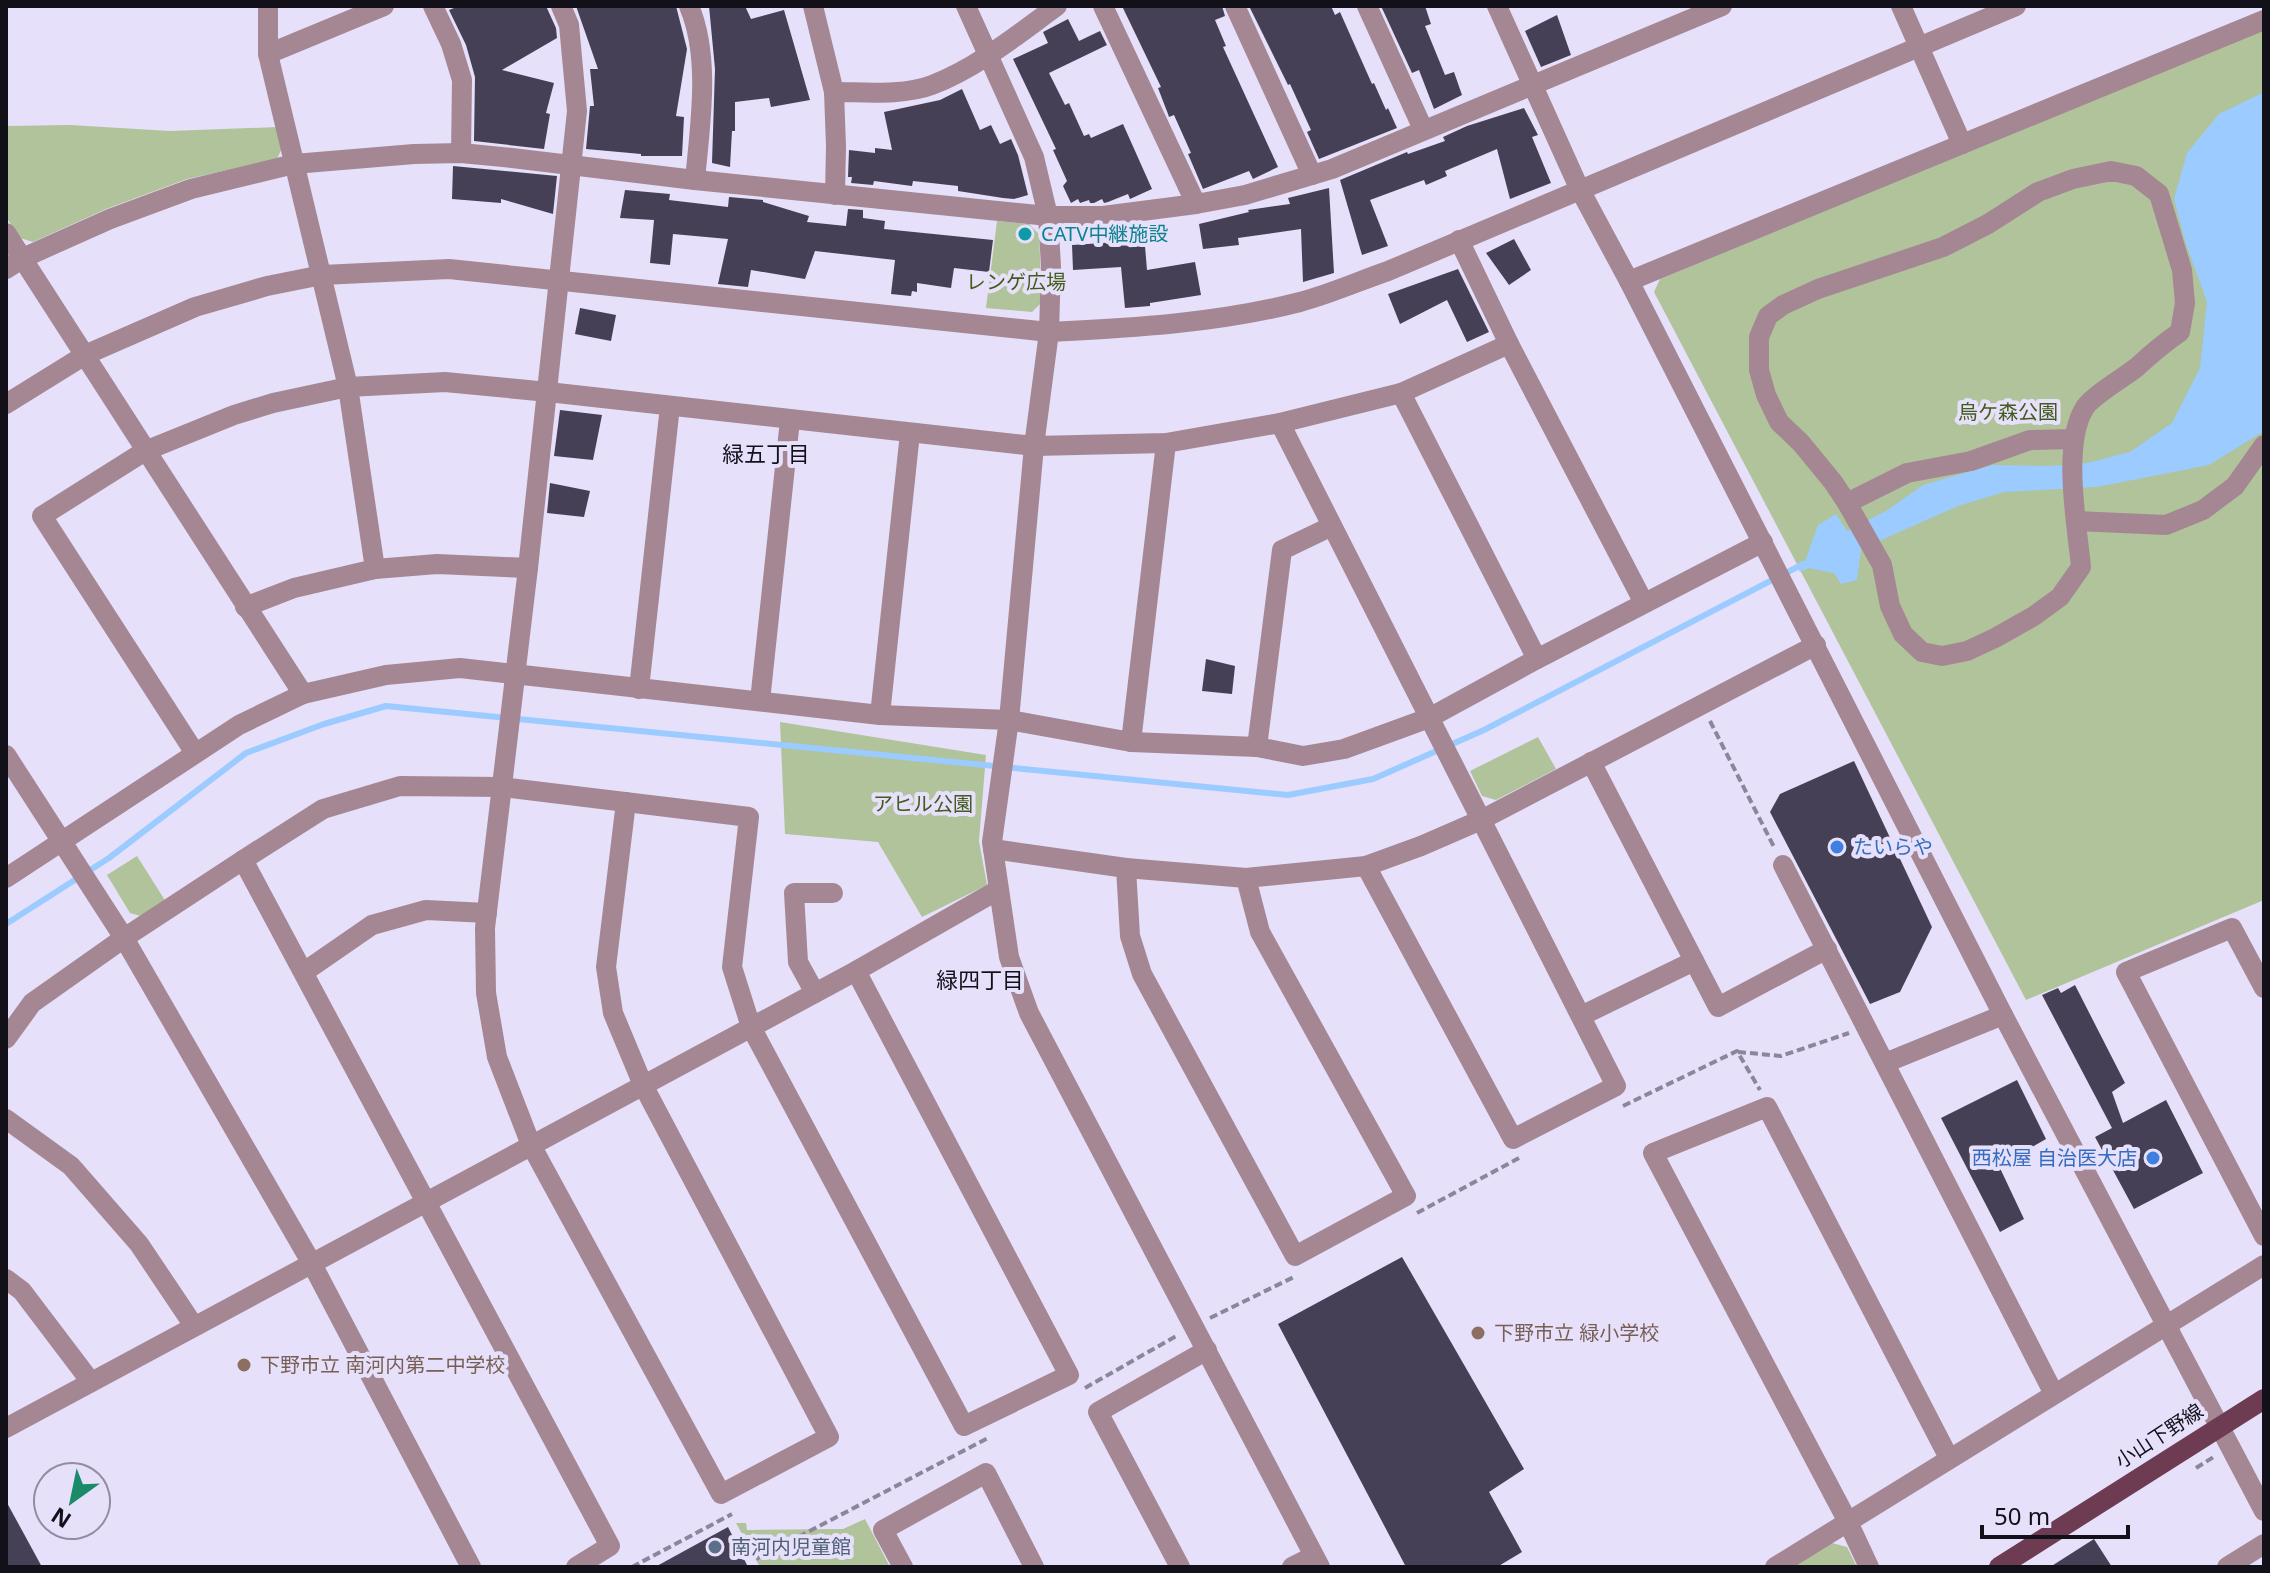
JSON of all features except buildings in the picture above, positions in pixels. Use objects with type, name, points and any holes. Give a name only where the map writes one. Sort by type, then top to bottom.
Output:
[{"type":"main road","name":"小山下野線","points":[[1999,1567],[2264,1399]]},
{"type":"street","points":[[268,6],[268,54],[348,387],[375,569]]},
{"type":"street","points":[[268,54],[384,6]]},
{"type":"street","points":[[433,6],[451,44],[462,80],[461,153]]},
{"type":"street","points":[[561,6],[569,25],[577,111],[548,392],[485,928],[486,993],[497,1057],[531,1145],[721,1494],[829,1437],[643,1085],[613,1013],[606,967],[626,802]]},
{"type":"street","points":[[689,6],[695,21],[703,84],[695,180]]},
{"type":"street","points":[[813,6],[834,92],[835,195]]},
{"type":"street","points":[[966,6],[1034,157],[1048,216],[1051,266],[1049,332],[1034,446],[1009,720],[992,842],[1009,957],[1029,1013],[1317,1561],[1292,1567]]},
{"type":"street","points":[[834,92],[885,93],[930,86],[988,56],[1057,6]]},
{"type":"street","points":[[1103,6],[1196,204]]},
{"type":"street","points":[[1235,6],[1312,175]]},
{"type":"street","points":[[1367,6],[1423,129]]},
{"type":"street","points":[[1497,6],[1579,188],[1816,645],[2003,1015],[2264,1511]]},
{"type":"street","points":[[14,264],[110,219],[191,189],[294,164],[414,154],[461,153],[1048,216],[1103,216],[1196,204],[1245,195],[1332,169],[1722,6]]},
{"type":"street","points":[[1901,6],[1962,144]]},
{"type":"street","points":[[6,404],[85,355],[195,307],[267,286],[322,275],[449,269],[1049,332],[1142,328],[1232,315],[1302,301],[1388,271],[2016,6]]},
{"type":"street","points":[[1629,281],[2264,20]]},
{"type":"street","points":[[2111,171],[2136,176],[2159,194],[2182,270],[2185,303],[2180,332],[2084,407],[2074,439],[2072,499],[2081,567],[2060,597],[2034,616],[1967,651],[1942,656],[1922,652],[1903,634],[1890,606],[1882,565],[1847,503],[1801,443],[1779,422],[1766,395],[1759,370],[1759,337],[1768,316],[1783,305],[1818,289],[1943,247],[1988,224],[2038,192],[2073,179],[2111,171]]},
{"type":"street","points":[[6,233],[14,264],[85,355],[303,694]]},
{"type":"street","points":[[1459,240],[1509,344],[1644,603]]},
{"type":"street","points":[[195,753],[42,516],[145,451],[234,415],[348,387],[445,382],[1034,446],[1166,443],[1280,423],[1401,393],[1509,344]]},
{"type":"street","points":[[1401,393],[1537,659]]},
{"type":"street","points":[[639,689],[670,406]]},
{"type":"street","points":[[760,701],[790,420]]},
{"type":"street","points":[[1280,423],[1616,1086],[1513,1139],[1366,866]]},
{"type":"street","points":[[880,715],[910,433]]},
{"type":"street","points":[[1847,503],[1907,473],[1971,461],[2030,440],[2074,439]]},
{"type":"street","points":[[1131,742],[1166,443]]},
{"type":"street","points":[[2076,521],[2166,525],[2203,510],[2235,486],[2264,445]]},
{"type":"street","points":[[1257,747],[1282,550],[1332,526]]},
{"type":"street","points":[[6,878],[66,848],[195,753],[239,725],[303,694],[386,675],[460,668],[880,715],[1009,720],[1131,742],[1257,747],[1303,756],[1344,749],[1429,718],[1763,542]]},
{"type":"street","points":[[245,607],[294,588],[375,569],[437,564],[528,568]]},
{"type":"street","points":[[993,849],[1126,868],[1246,878],[1366,866],[1481,820],[1816,645]]},
{"type":"street","points":[[6,755],[124,938],[311,1262],[471,1567]]},
{"type":"street","points":[[1591,762],[1718,1007],[1827,949]]},
{"type":"street","points":[[6,1039],[32,1003],[124,938],[323,809],[400,786],[502,787],[749,817],[732,967],[751,1027],[964,1426],[1069,1375],[856,971]]},
{"type":"street","points":[[243,860],[610,1546],[576,1567]]},
{"type":"street","points":[[1783,865],[2054,1394]]},
{"type":"street","points":[[1126,868],[1130,936],[1142,974],[1295,1256],[1406,1196],[1260,932],[1246,878]]},
{"type":"street","points":[[6,1428],[856,971],[998,890]]},
{"type":"street","points":[[815,993],[798,962],[794,893],[833,893]]},
{"type":"street","points":[[304,972],[372,925],[426,910],[487,913]]},
{"type":"street","points":[[2264,988],[2232,928],[2126,972],[2264,1236]]},
{"type":"street","points":[[1581,1016],[1694,961]]},
{"type":"street","points":[[1885,1063],[2003,1015]]},
{"type":"street","points":[[1869,1567],[1653,1153],[1767,1107],[1949,1458]]},
{"type":"street","points":[[6,1119],[71,1166],[139,1244],[194,1326]]},
{"type":"street","points":[[1775,1567],[2264,1265]]},
{"type":"street","points":[[6,1279],[22,1291],[91,1382]]},
{"type":"street","points":[[1180,1567],[1098,1412],[1207,1350]]},
{"type":"street","points":[[903,1567],[883,1530],[986,1473],[1034,1567]]},
{"type":"street","points":[[2227,1567],[2264,1544]]},
{"type":"path","points":[[1702,706],[1783,865]]},
{"type":"path","points":[[1626,1105],[1737,1051],[1781,1056],[1867,1028]]},
{"type":"path","points":[[1737,1051],[1767,1107]]},
{"type":"path","points":[[1405,1220],[1522,1156]]},
{"type":"path","points":[[1085,1388],[1194,1325],[1306,1271]]},
{"type":"path","points":[[756,1559],[989,1438]]},
{"type":"path","points":[[632,1567],[732,1514]]},
{"type":"green space","name":"烏ケ森公園","points":[[2264,28],[2264,900],[2026,1000],[1654,292],[1660,279]]},
{"type":"green space","points":[[70,125],[170,131],[278,127],[283,146],[277,159],[187,179],[106,209],[33,242],[20,238],[6,217],[6,126]]},
{"type":"green space","name":"レンゲ広場","points":[[997,221],[1029,224],[1039,234],[1042,302],[1032,312],[986,308]]},
{"type":"green space","name":"アヒル公園","points":[[780,722],[986,755],[979,841],[987,885],[922,917],[878,842],[785,834]]},
{"type":"green space","points":[[1538,737],[1556,769],[1496,800],[1482,796],[1470,771]]},
{"type":"green space","points":[[137,856],[166,902],[144,917],[130,913],[107,875]]},
{"type":"green space","points":[[865,1519],[890,1567],[760,1567],[736,1523],[746,1523],[747,1530],[843,1529]]},
{"type":"green space","points":[[1832,1543],[1847,1547],[1857,1567],[1789,1567]]},
{"type":"water","points":[[2264,92],[2264,431],[2209,465],[2097,487],[2004,492],[1958,506],[1861,549],[1857,580],[1841,584],[1834,573],[1809,568],[1800,572],[1797,566],[1805,561],[1818,525],[1836,514],[1847,531],[1886,511],[1923,485],[1992,465],[2087,463],[2130,452],[2172,423],[2200,368],[2207,302],[2174,199],[2187,153],[2219,114]]},
{"type":"waterway","points":[[6,924],[109,858],[246,753],[324,724],[386,706],[1288,795],[1373,779],[1484,730],[1803,564]]},
{"type":"place","name":"CATV中継施設","points":[[1025,234]]},
{"type":"place","name":"たいらや","points":[[1837,847]]},
{"type":"place","name":"西松屋 自治医大店","points":[[2153,1158]]},
{"type":"place","name":"下野市立 緑小学校","points":[[1478,1333]]},
{"type":"place","name":"下野市立 南河内第二中学校","points":[[244,1365]]},
{"type":"place","name":"南河内児童館","points":[[715,1547]]},
{"type":"district","name":"緑五丁目","points":[[766,454]]},
{"type":"district","name":"緑四丁目","points":[[980,980]]}]
